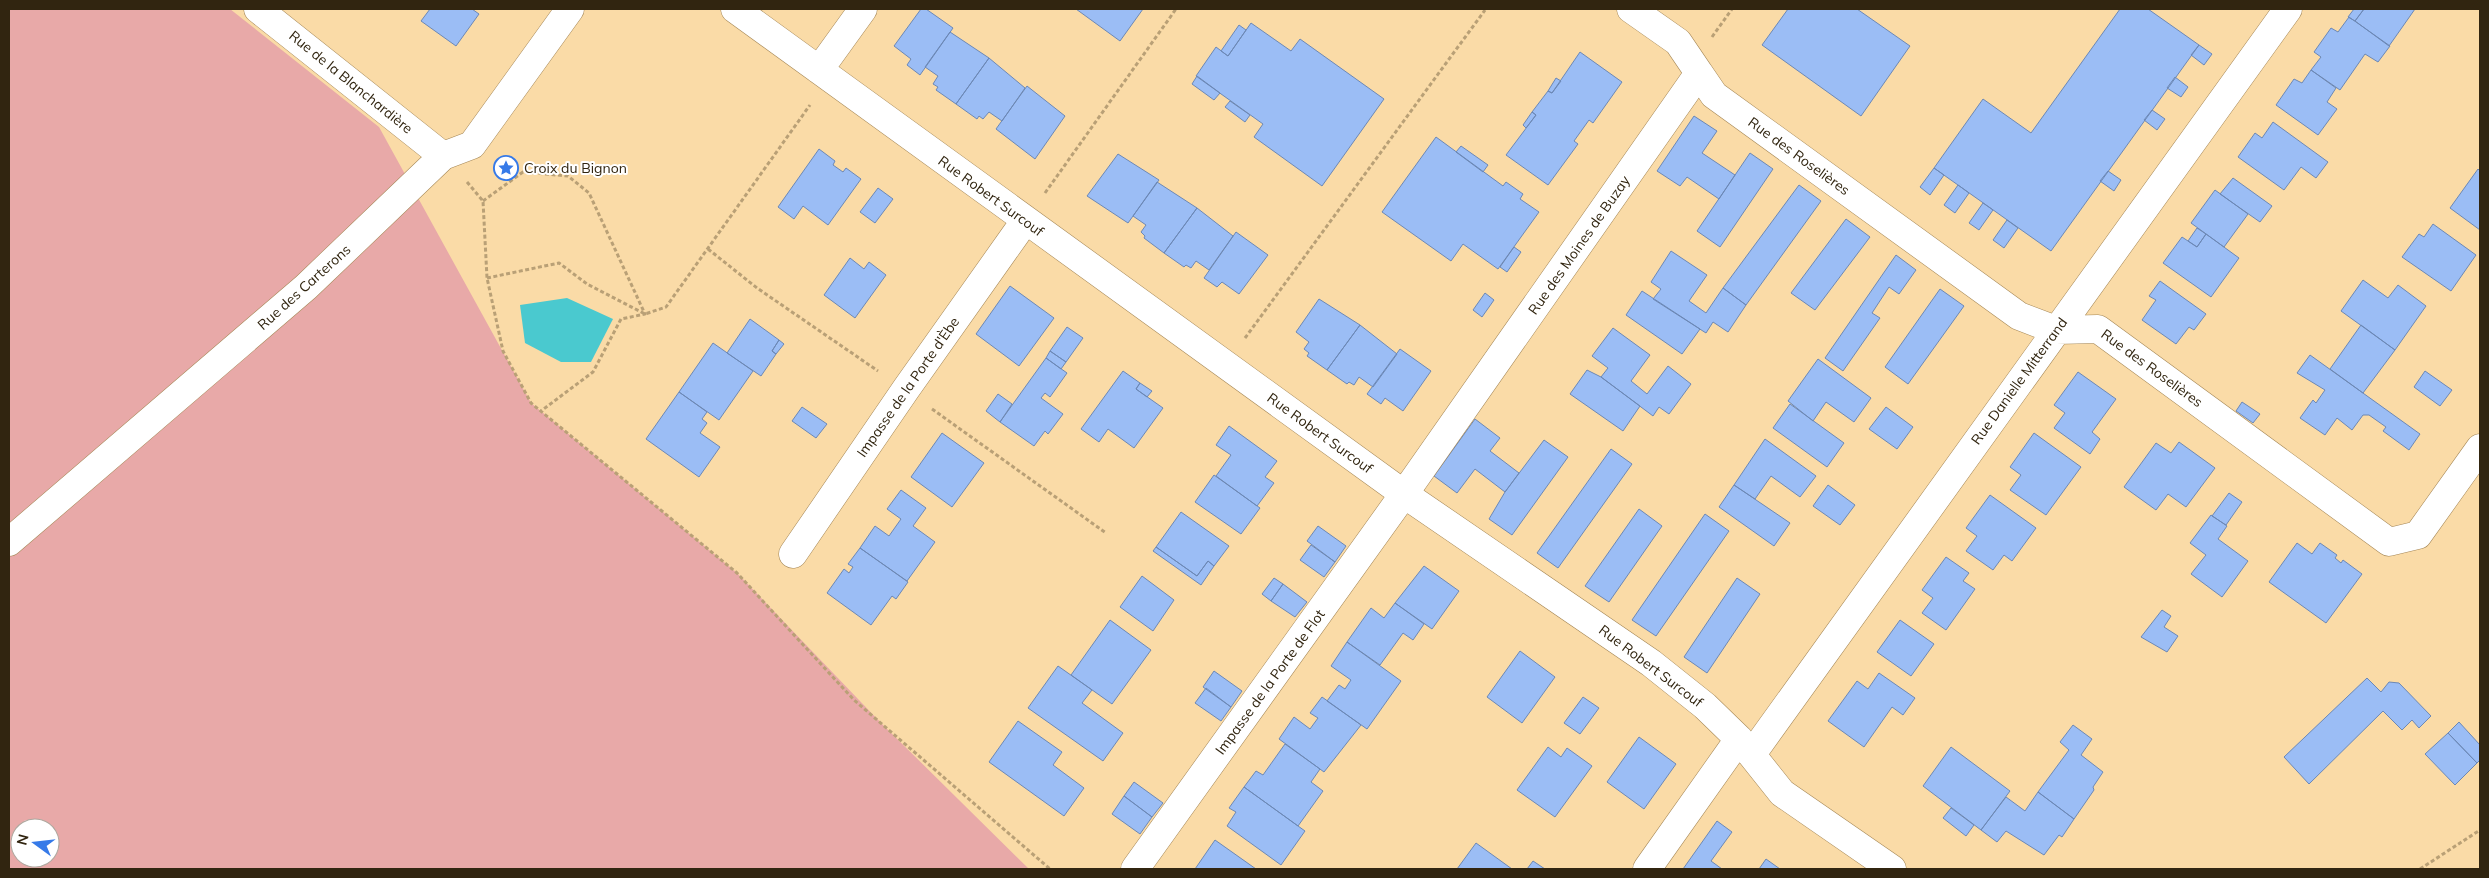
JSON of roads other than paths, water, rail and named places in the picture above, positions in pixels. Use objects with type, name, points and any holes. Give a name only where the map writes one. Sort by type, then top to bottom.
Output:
[{"type":"street","name":"Rue de la Blanchardière","points":[[258,9],[444,156]]},
{"type":"street","name":"Rue des Carterons","points":[[9,542],[306,287],[444,156],[472,145],[570,9]]},
{"type":"street","name":"Rue Robert Surcouf","points":[[735,9],[1404,494],[1651,663],[1705,706],[1746,746],[1782,793],[1892,869]]},
{"type":"street","points":[[824,74],[863,9]]},
{"type":"street","points":[[1631,9],[1678,42],[1699,73]]},
{"type":"street","name":"Rue Danielle Mitterrand","points":[[1647,869],[1746,746],[2056,330],[2288,9]]},
{"type":"street","name":"Rue des Roselières","points":[[1699,73],[1714,95],[2019,316],[2056,330],[2098,328],[2389,542],[2418,535],[2480,448]]},
{"type":"street","name":"Rue des Moines de Buzay","points":[[1404,494],[1699,73]]},
{"type":"street","name":"Impasse de la Porte d'Èbe","points":[[793,554],[1025,220]]},
{"type":"street","name":"Impasse de la Porte de Flot","points":[[1135,869],[1404,494]]},
{"type":"water","points":[[567,298],[613,319],[591,362],[561,362],[525,343],[520,305]]},
{"type":"place","name":"Croix du Bignon","points":[[506,168]]}]
